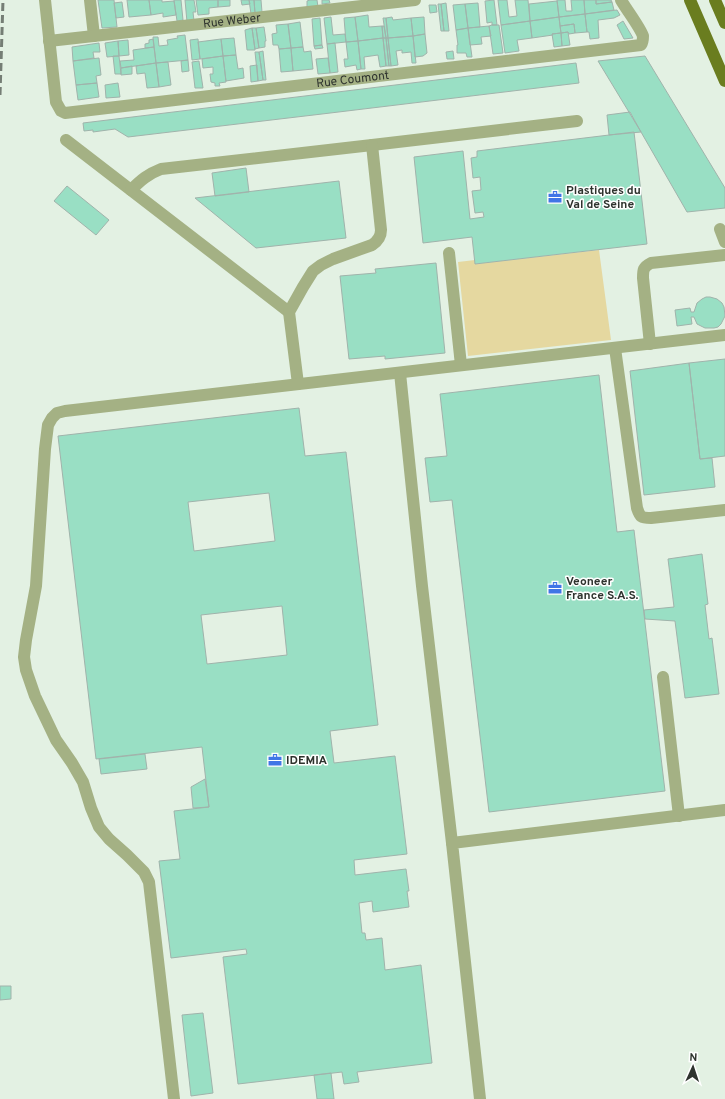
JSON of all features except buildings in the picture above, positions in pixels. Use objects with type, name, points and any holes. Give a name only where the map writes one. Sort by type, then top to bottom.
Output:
[{"type":"main road","points":[[690,0],[725,81]]},
{"type":"main road","points":[[715,0],[725,23]]},
{"type":"street","points":[[45,0],[49,41]]},
{"type":"street","points":[[90,0],[94,36]]},
{"type":"street","name":"Rue Weber","points":[[49,41],[415,0]]},
{"type":"street","name":"Rue Coumont","points":[[49,41],[56,102],[61,111],[71,113],[640,45],[643,42],[641,31],[621,0]]},
{"type":"street","points":[[131,190],[150,173],[161,168],[577,121]]},
{"type":"street","points":[[66,140],[289,312]]},
{"type":"street","points":[[298,384],[289,312],[303,287],[313,271],[321,265],[333,259],[372,245],[377,242],[381,236],[372,145]]},
{"type":"street","points":[[720,229],[725,242]]},
{"type":"street","points":[[449,253],[461,365]]},
{"type":"street","points":[[650,344],[643,278],[643,270],[646,266],[651,263],[725,255]]},
{"type":"street","points":[[174,1099],[149,882],[144,872],[108,839],[99,826],[91,808],[83,782],[56,740],[35,696],[26,670],[24,657],[36,586],[45,449],[48,425],[52,418],[57,413],[65,411],[725,335]]},
{"type":"street","points":[[615,348],[637,508],[640,515],[644,518],[651,518],[725,510]]},
{"type":"street","points":[[400,373],[422,586],[480,1099]]},
{"type":"street","points":[[663,677],[679,816]]},
{"type":"street","points":[[452,843],[725,810]]},
{"type":"shaded area","points":[[599,250],[611,340],[468,356],[458,262],[475,260],[475,264]]},
{"type":"railway","points":[[0,95],[3,0]]},
{"type":"place","name":"Plastiques du Val de Seine","points":[[555,197]]},
{"type":"place","name":"Veoneer France S.A.S.","points":[[555,588]]},
{"type":"place","name":"IDEMIA","points":[[275,760]]}]
